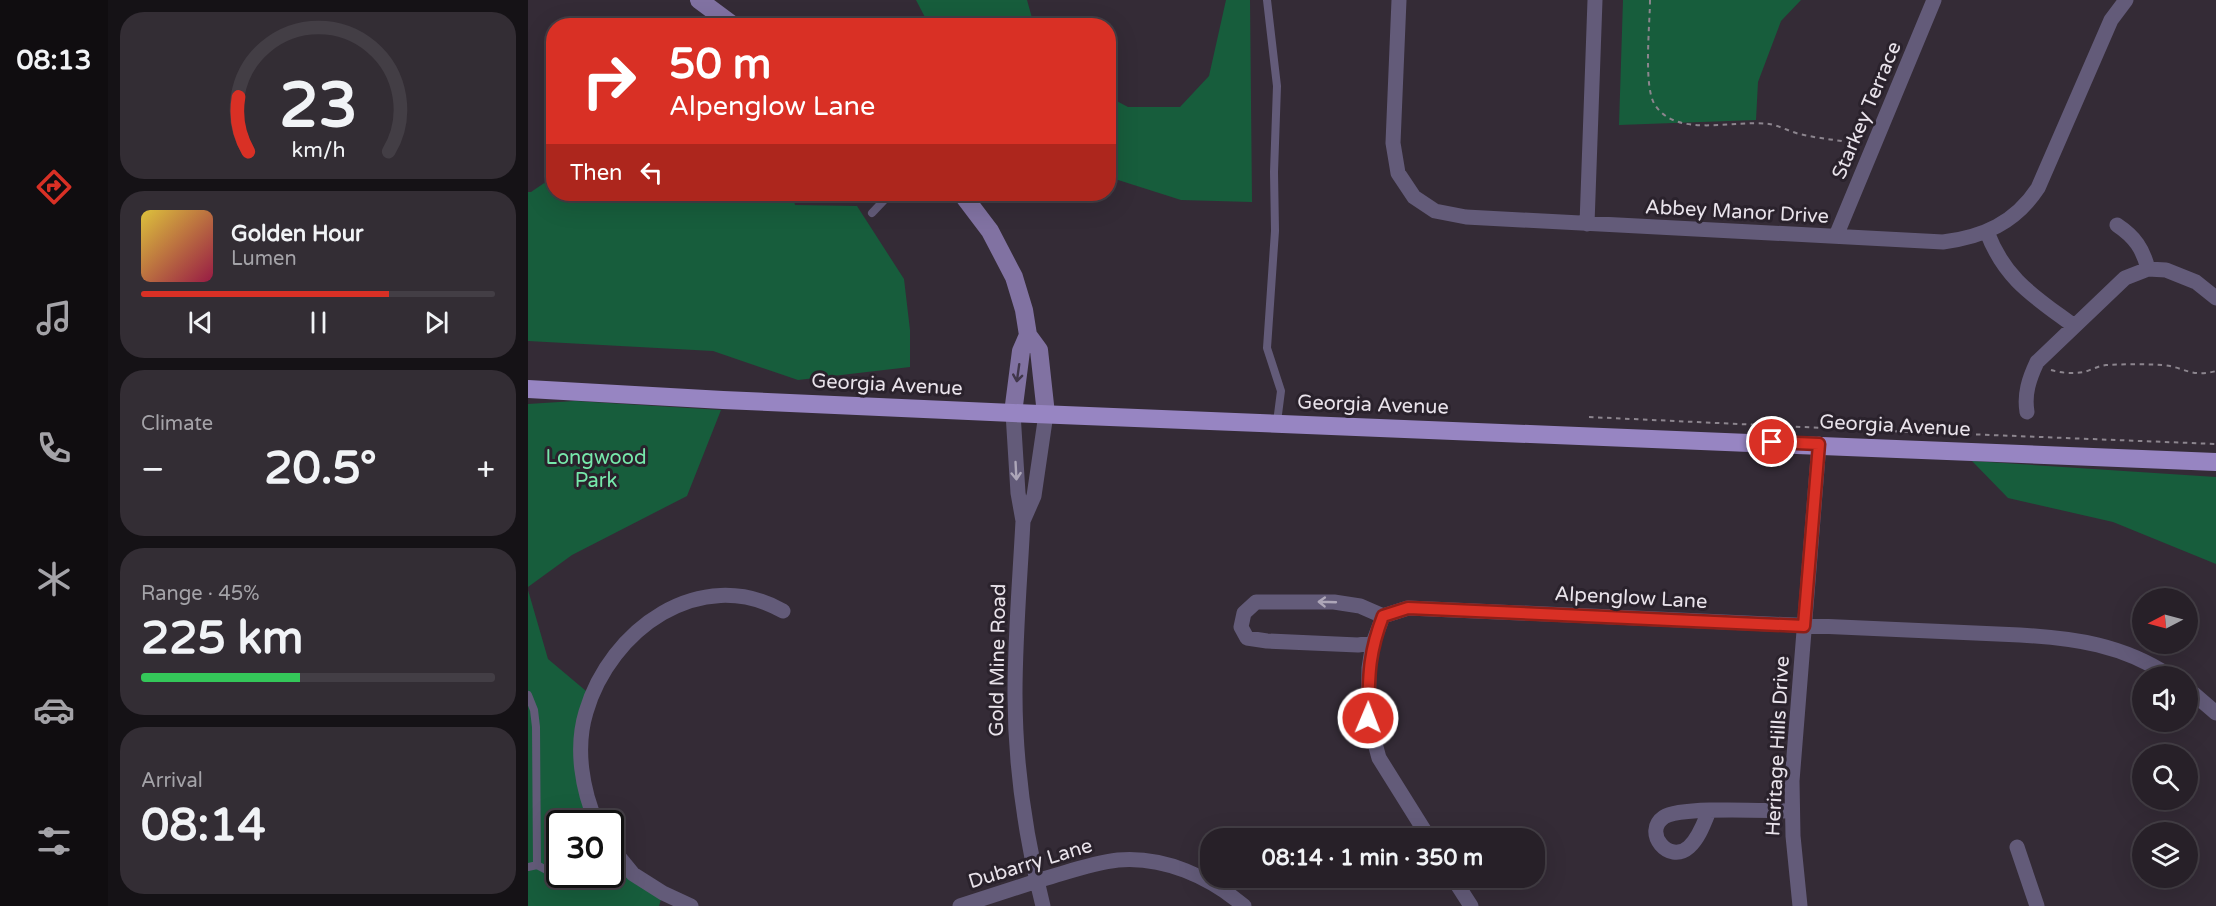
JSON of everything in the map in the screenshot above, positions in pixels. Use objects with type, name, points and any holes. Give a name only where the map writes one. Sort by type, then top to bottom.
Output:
[{"type":"main road","name":"Georgia Avenue","points":[[528,389],[1046,414],[2216,462]]},
{"type":"street","points":[[699,0],[723,18]]},
{"type":"street","name":"Abbey Manor Drive","points":[[1399,0],[1393,143],[1398,172],[1414,197],[1435,211],[1457,216],[1587,224],[1943,242],[1965,239],[1987,232],[2027,206],[2038,189],[2111,20],[2126,0]]},
{"type":"street","points":[[1587,224],[1595,0]]},
{"type":"street","name":"Starkey Terrace","points":[[1836,236],[1934,0]]},
{"type":"street","name":"Gold Mine Road","points":[[967,201],[990,231],[1009,267],[1024,310],[1028,335],[1039,350],[1046,414],[1034,496],[1023,521]]},
{"type":"street","points":[[2117,225],[2137,241],[2148,269]]},
{"type":"street","points":[[1987,232],[1995,253],[2010,274],[2028,292],[2074,326]]},
{"type":"street","points":[[2027,412],[2025,398],[2036,364],[2125,278],[2148,269],[2166,270],[2196,282],[2216,298]]},
{"type":"street","name":"Gold Mine Road","points":[[1028,335],[1021,351],[1013,412],[1018,493],[1023,521],[1015,694],[1021,787],[1036,881],[1043,906]]},
{"type":"street","name":"Heritage Hills Drive","points":[[1800,906],[1792,810],[1794,759],[1819,444]]},
{"type":"street","points":[[591,810],[587,801],[581,759],[585,714],[598,680],[616,652],[648,621],[690,600],[719,595],[751,598],[769,603],[783,611]]},
{"type":"street","points":[[1373,643],[1358,645],[1267,641],[1247,638],[1241,627],[1244,613],[1256,602],[1334,602],[1360,606],[1383,616],[1373,643],[1369,668],[1368,718],[1379,758],[1423,828]]},
{"type":"street","name":"Alpenglow Lane","points":[[1383,616],[1408,608],[2060,637],[2107,646],[2151,666]]},
{"type":"street","points":[[2198,697],[2216,713]]},
{"type":"street","points":[[1710,811],[1792,810]]},
{"type":"street","points":[[2017,847],[2037,906]]},
{"type":"street","name":"Dubarry Lane","points":[[960,906],[1090,864],[1120,860],[1180,868],[1211,882],[1244,906]]},
{"type":"street","points":[[624,863],[633,874],[663,893],[692,906]]},
{"type":"street","points":[[1459,888],[1471,906]]},
{"type":"lane","points":[[1267,0],[1277,86],[1274,172],[1275,231],[1267,348],[1281,391],[1277,422]]},
{"type":"lane","points":[[872,213],[883,201]]},
{"type":"lane","points":[[528,695],[534,710],[536,727],[532,771],[537,865]]},
{"type":"lane","points":[[528,867],[537,865],[546,870]]},
{"type":"path","points":[[1650,0],[1649,89],[1655,105],[1668,118],[1693,125],[1773,124],[1802,135],[1873,147]]},
{"type":"path","points":[[2036,364],[2068,373],[2085,372],[2104,365],[2161,365],[2200,375],[2216,371]]},
{"type":"path","points":[[1589,417],[2216,444]]},
{"type":"green space","points":[[916,0],[1027,0],[1032,18],[925,18]]},
{"type":"green space","points":[[1226,0],[1250,0],[1252,202],[1181,200],[1116,179],[1116,101],[1128,107],[1180,107],[1209,76]]},
{"type":"green space","points":[[1623,0],[1801,0],[1781,21],[1758,82],[1756,120],[1619,125]]},
{"type":"green space","points":[[546,182],[546,201],[794,201],[795,205],[857,206],[904,279],[910,330],[910,367],[798,380],[713,351],[528,341],[528,192]]},
{"type":"green space","name":"Longwood Park","points":[[575,401],[721,410],[687,496],[572,555],[528,587],[528,404]]},
{"type":"green space","points":[[1972,461],[2216,477],[2216,564],[2113,522],[2008,498]]},
{"type":"green space","points":[[528,590],[548,659],[592,696],[581,759],[594,810],[546,810],[546,888],[624,888],[624,858],[663,893],[659,906],[528,906]]},
{"type":"route","points":[[1368,718],[1369,668],[1373,643],[1383,616],[1408,608],[1804,626],[1819,444],[1772,442]]}]
